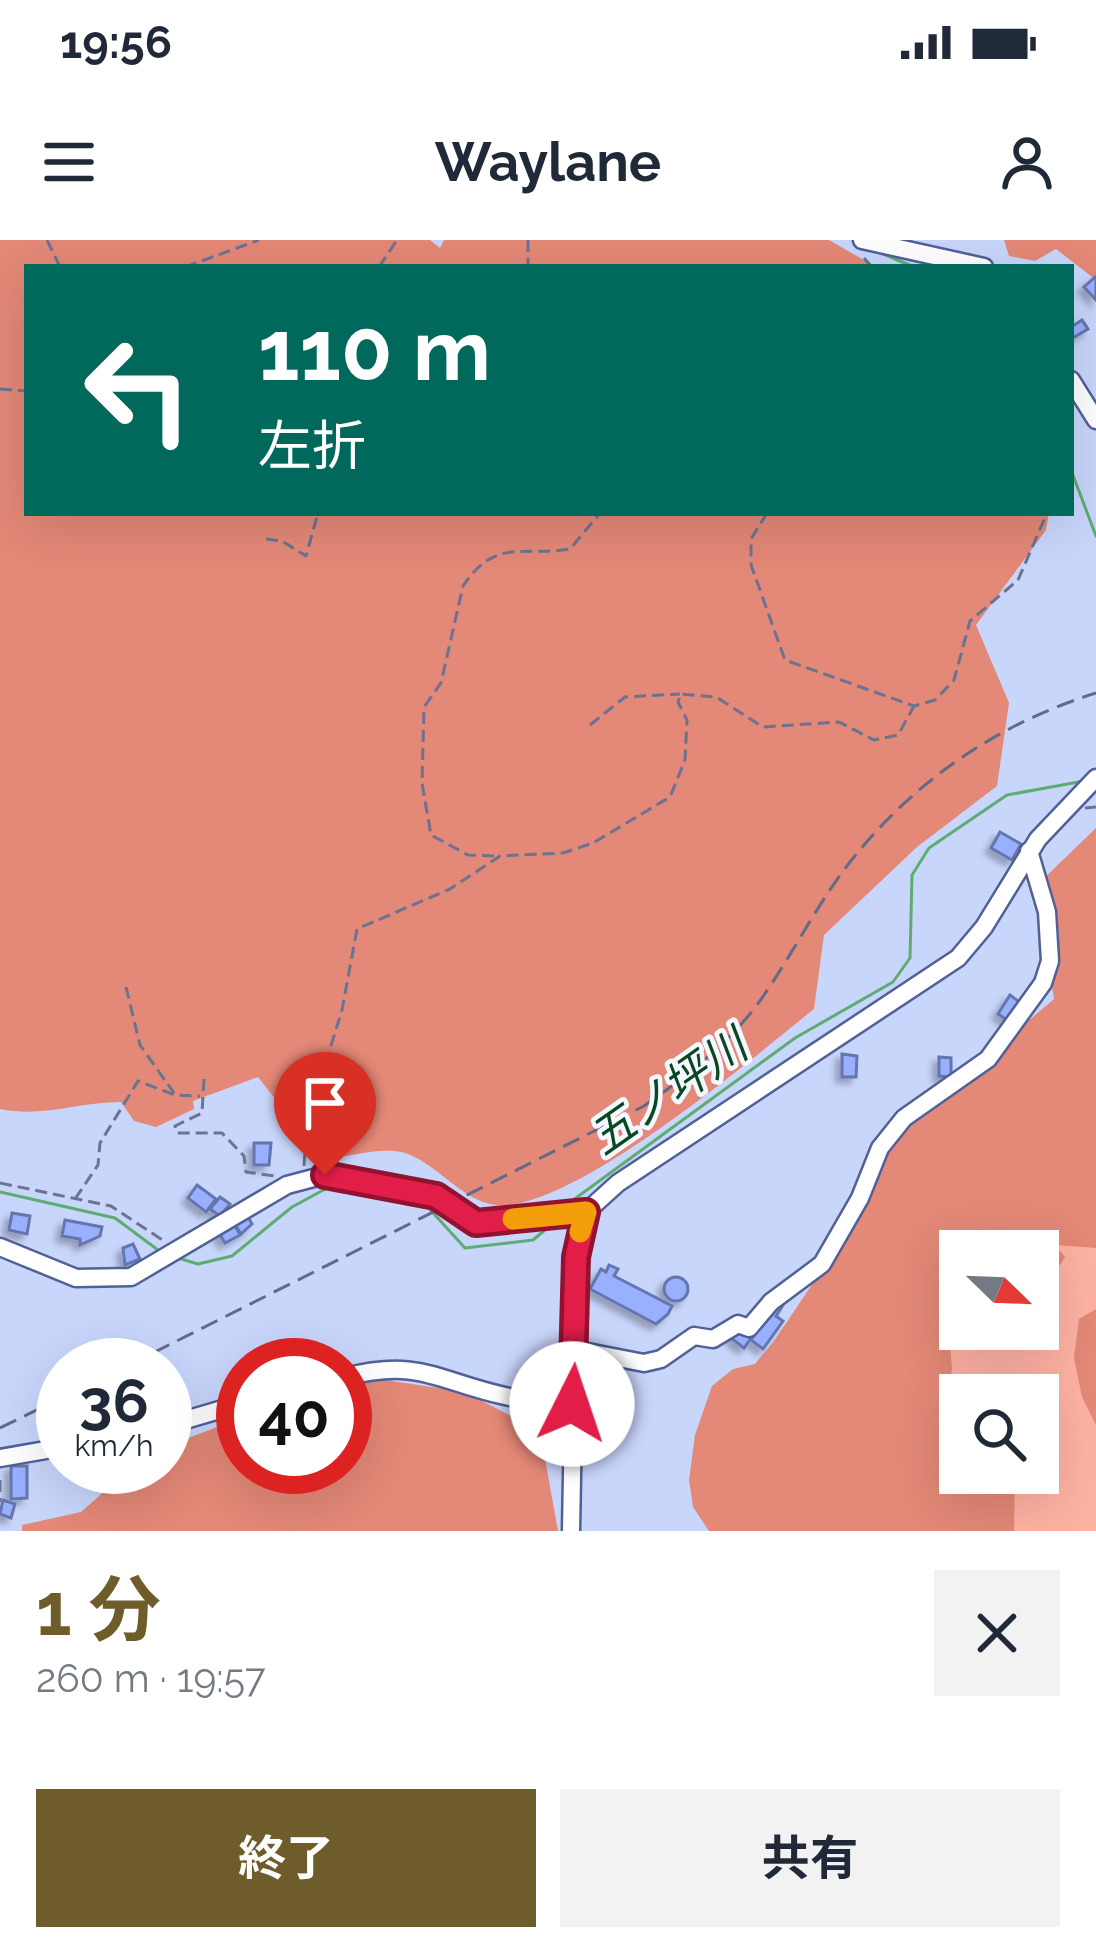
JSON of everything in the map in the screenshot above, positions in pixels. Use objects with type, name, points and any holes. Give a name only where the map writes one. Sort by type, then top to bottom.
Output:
[{"type":"street","points":[[862,240],[971,264]]},
{"type":"street","points":[[1074,385],[1096,420]]},
{"type":"street","points":[[0,1247],[94,1282],[131,1277],[304,1178],[350,1177],[436,1196],[476,1223],[580,1212],[958,958],[984,927],[1029,851],[1096,778]]},
{"type":"street","points":[[577,1350],[644,1363],[662,1359],[694,1336],[713,1339],[738,1324],[749,1328],[771,1302],[822,1264],[860,1198],[880,1148],[904,1118],[988,1059],[1042,983],[1051,961],[1047,912],[1029,851]]},
{"type":"street","points":[[571,1531],[580,1212]]},
{"type":"street","points":[[372,1372],[400,1367],[445,1374],[505,1396],[572,1404]]},
{"type":"street","points":[[0,1458],[36,1452]]},
{"type":"path","points":[[193,264],[259,240]]},
{"type":"path","points":[[266,538],[282,541],[306,556],[318,516]]},
{"type":"path","points":[[598,516],[570,549],[499,552],[463,586],[441,683],[424,707],[422,783],[430,835],[468,855],[563,853],[593,843],[678,789],[687,720],[680,710],[681,694]]},
{"type":"path","points":[[763,516],[751,539],[751,566],[773,618],[780,653],[802,668],[914,706],[935,700],[954,680],[970,620],[1018,580],[1046,516]]},
{"type":"path","points":[[590,725],[625,697],[681,694],[716,697],[763,727],[839,722],[874,740],[898,735],[914,706]]},
{"type":"path","points":[[204,1079],[202,1114],[175,1126],[177,1133],[222,1133],[244,1156],[246,1172],[304,1178],[309,1087],[326,1062],[343,1010],[357,929],[450,889],[500,856]]},
{"type":"path","points":[[126,987],[140,1045],[175,1095]]},
{"type":"path","points":[[75,1199],[98,1165],[100,1143],[138,1081],[175,1095],[203,1096]]},
{"type":"path","points":[[0,1183],[111,1206],[160,1239],[185,1248]]},
{"type":"path","points":[[0,1480],[0,1502]]},
{"type":"shaded area","points":[[0,240],[430,240],[440,248],[444,240],[829,240],[871,264],[24,264],[24,516],[1048,516],[1046,530],[976,625],[1009,703],[997,786],[917,847],[824,935],[814,1009],[705,1096],[609,1162],[522,1202],[490,1204],[407,1154],[368,1152],[323,1160],[258,1077],[193,1101],[194,1109],[156,1127],[134,1121],[121,1102],[31,1112],[0,1109]]},
{"type":"shaded area","points":[[1004,240],[1096,240],[1096,280],[1056,249],[1035,261],[1009,256]]},
{"type":"shaded area","points":[[1096,828],[1096,1248],[1059,1245],[1059,1230],[939,1230],[939,1350],[950,1350],[952,1369],[951,1374],[939,1374],[939,1494],[1015,1494],[1014,1531],[709,1531],[693,1507],[689,1480],[695,1435],[712,1386],[733,1369],[755,1364],[774,1341],[840,1243],[885,1150],[909,1122],[1054,999],[1036,886]]},
{"type":"shaded area","points":[[1096,1069],[1096,1531],[921,1531],[918,1307],[939,1279],[939,1350],[1059,1350],[1059,1230],[976,1230]]},
{"type":"shaded area","points":[[1096,1309],[1096,1425],[1082,1397],[1074,1358],[1079,1319]]},
{"type":"shaded area","points":[[372,1378],[465,1392],[540,1431],[558,1531],[22,1531],[22,1525],[81,1512],[101,1494],[192,1494],[192,1437],[216,1427],[216,1494],[372,1494]]},
{"type":"building","points":[[1096,278],[1096,300],[1084,287]]},
{"type":"building","points":[[1082,320],[1088,329],[1074,337],[1074,325]]},
{"type":"building","points":[[1000,832],[1021,844],[1012,860],[991,848]]},
{"type":"building","points":[[1010,995],[1022,1004],[1010,1022],[998,1014]]},
{"type":"building","points":[[842,1054],[857,1056],[856,1077],[842,1077]]},
{"type":"building","points":[[939,1057],[951,1058],[951,1077],[939,1076]]},
{"type":"building","points":[[254,1143],[271,1143],[269,1165],[254,1165]]},
{"type":"building","points":[[197,1185],[216,1199],[206,1212],[188,1198]]},
{"type":"building","points":[[220,1197],[230,1204],[220,1216],[210,1209]]},
{"type":"building","points":[[12,1213],[30,1216],[27,1234],[9,1230]]},
{"type":"building","points":[[247,1215],[252,1224],[241,1234],[234,1223]]},
{"type":"building","points":[[65,1220],[102,1227],[100,1236],[80,1245],[80,1239],[62,1236]]},
{"type":"building","points":[[233,1222],[240,1235],[225,1243],[218,1231]]},
{"type":"building","points":[[133,1244],[140,1259],[125,1265],[123,1248]]},
{"type":"building","points":[[609,1265],[618,1269],[614,1276],[672,1306],[668,1314],[656,1324],[590,1289],[601,1269],[606,1272]]},
{"type":"building","points":[[676,1277],[688,1289],[676,1301],[664,1289]]},
{"type":"building","points":[[776,1300],[783,1305],[776,1316],[783,1321],[763,1349],[751,1340]]},
{"type":"building","points":[[737,1329],[751,1338],[744,1348],[731,1338]]},
{"type":"building","points":[[11,1466],[27,1466],[27,1498],[11,1499]]},
{"type":"building","points":[[3,1500],[15,1504],[11,1518],[0,1514]]},
{"type":"waterway","points":[[876,251],[907,264]]},
{"type":"waterway","points":[[1074,478],[1096,536]]},
{"type":"waterway","name":"五ノ坪川","points":[[565,1206],[795,1038],[893,982],[910,958],[912,875],[929,848],[1007,795],[1084,781]]},
{"type":"waterway","name":"五ノ坪川","points":[[178,1258],[198,1264],[232,1256],[292,1207],[329,1187],[425,1204],[465,1248],[533,1240],[557,1220]]},
{"type":"waterway","name":"五ノ坪川","points":[[0,1192],[115,1218],[158,1250]]},
{"type":"railway","points":[[183,1338],[644,1106],[702,1062],[742,1023],[850,862],[902,806],[992,739],[1096,693]]},
{"type":"railway","points":[[0,1428],[36,1410]]},
{"type":"slow traffic","points":[[513,1219],[586,1212],[580,1232]]},
{"type":"route","points":[[325,1175],[436,1196],[476,1223],[586,1212],[576,1257],[572,1404]]}]
